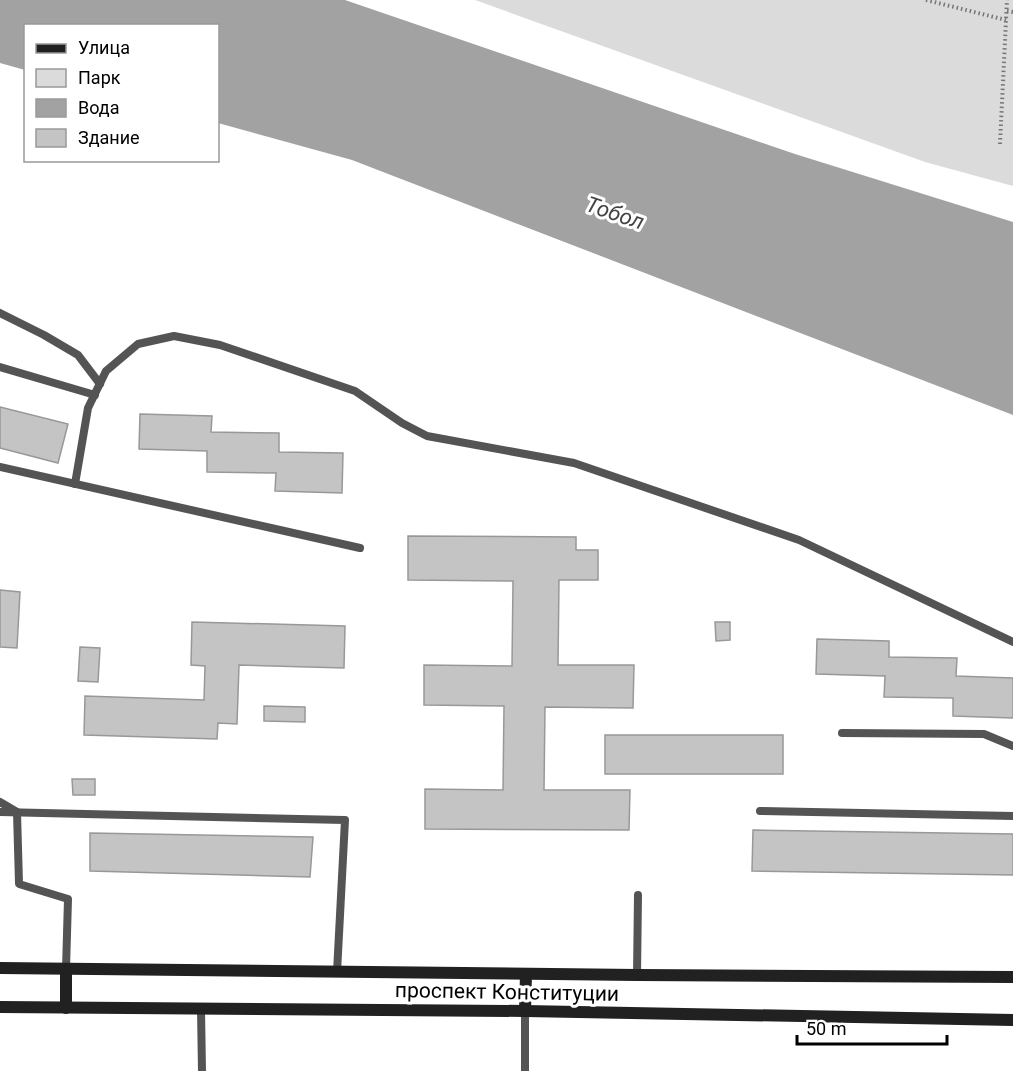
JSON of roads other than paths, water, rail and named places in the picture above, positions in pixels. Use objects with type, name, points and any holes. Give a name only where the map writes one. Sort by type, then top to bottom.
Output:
[{"type":"main road","name":"проспект Конституции","points":[[0,968],[1013,977]]},
{"type":"main road","points":[[66,969],[66,1008]]},
{"type":"main road","points":[[525,1011],[526,974]]},
{"type":"main road","name":"проспект Конституции","points":[[0,1007],[525,1011],[1013,1020]]},
{"type":"lane","points":[[0,313],[78,355],[100,384]]},
{"type":"lane","points":[[75,484],[88,408],[106,371],[138,344],[174,336],[220,345],[355,391],[402,423],[427,436],[574,463],[799,540],[1013,642]]},
{"type":"lane","points":[[0,367],[95,395]]},
{"type":"lane","points":[[0,467],[360,548]]},
{"type":"lane","points":[[842,733],[984,734],[1013,746]]},
{"type":"lane","points":[[0,801],[17,812]]},
{"type":"lane","points":[[760,811],[1013,816]]},
{"type":"lane","points":[[0,812],[345,820],[337,972]]},
{"type":"lane","points":[[17,812],[19,884],[68,899],[66,969]]},
{"type":"lane","points":[[637,975],[638,895]]},
{"type":"lane","points":[[201,1009],[202,1071]]},
{"type":"lane","points":[[525,1011],[525,1071]]},
{"type":"water","name":"Тобол","points":[[0,0],[345,0],[795,154],[1013,222],[1013,415],[352,160],[219,123],[219,24],[24,24],[24,70],[0,63]]}]
